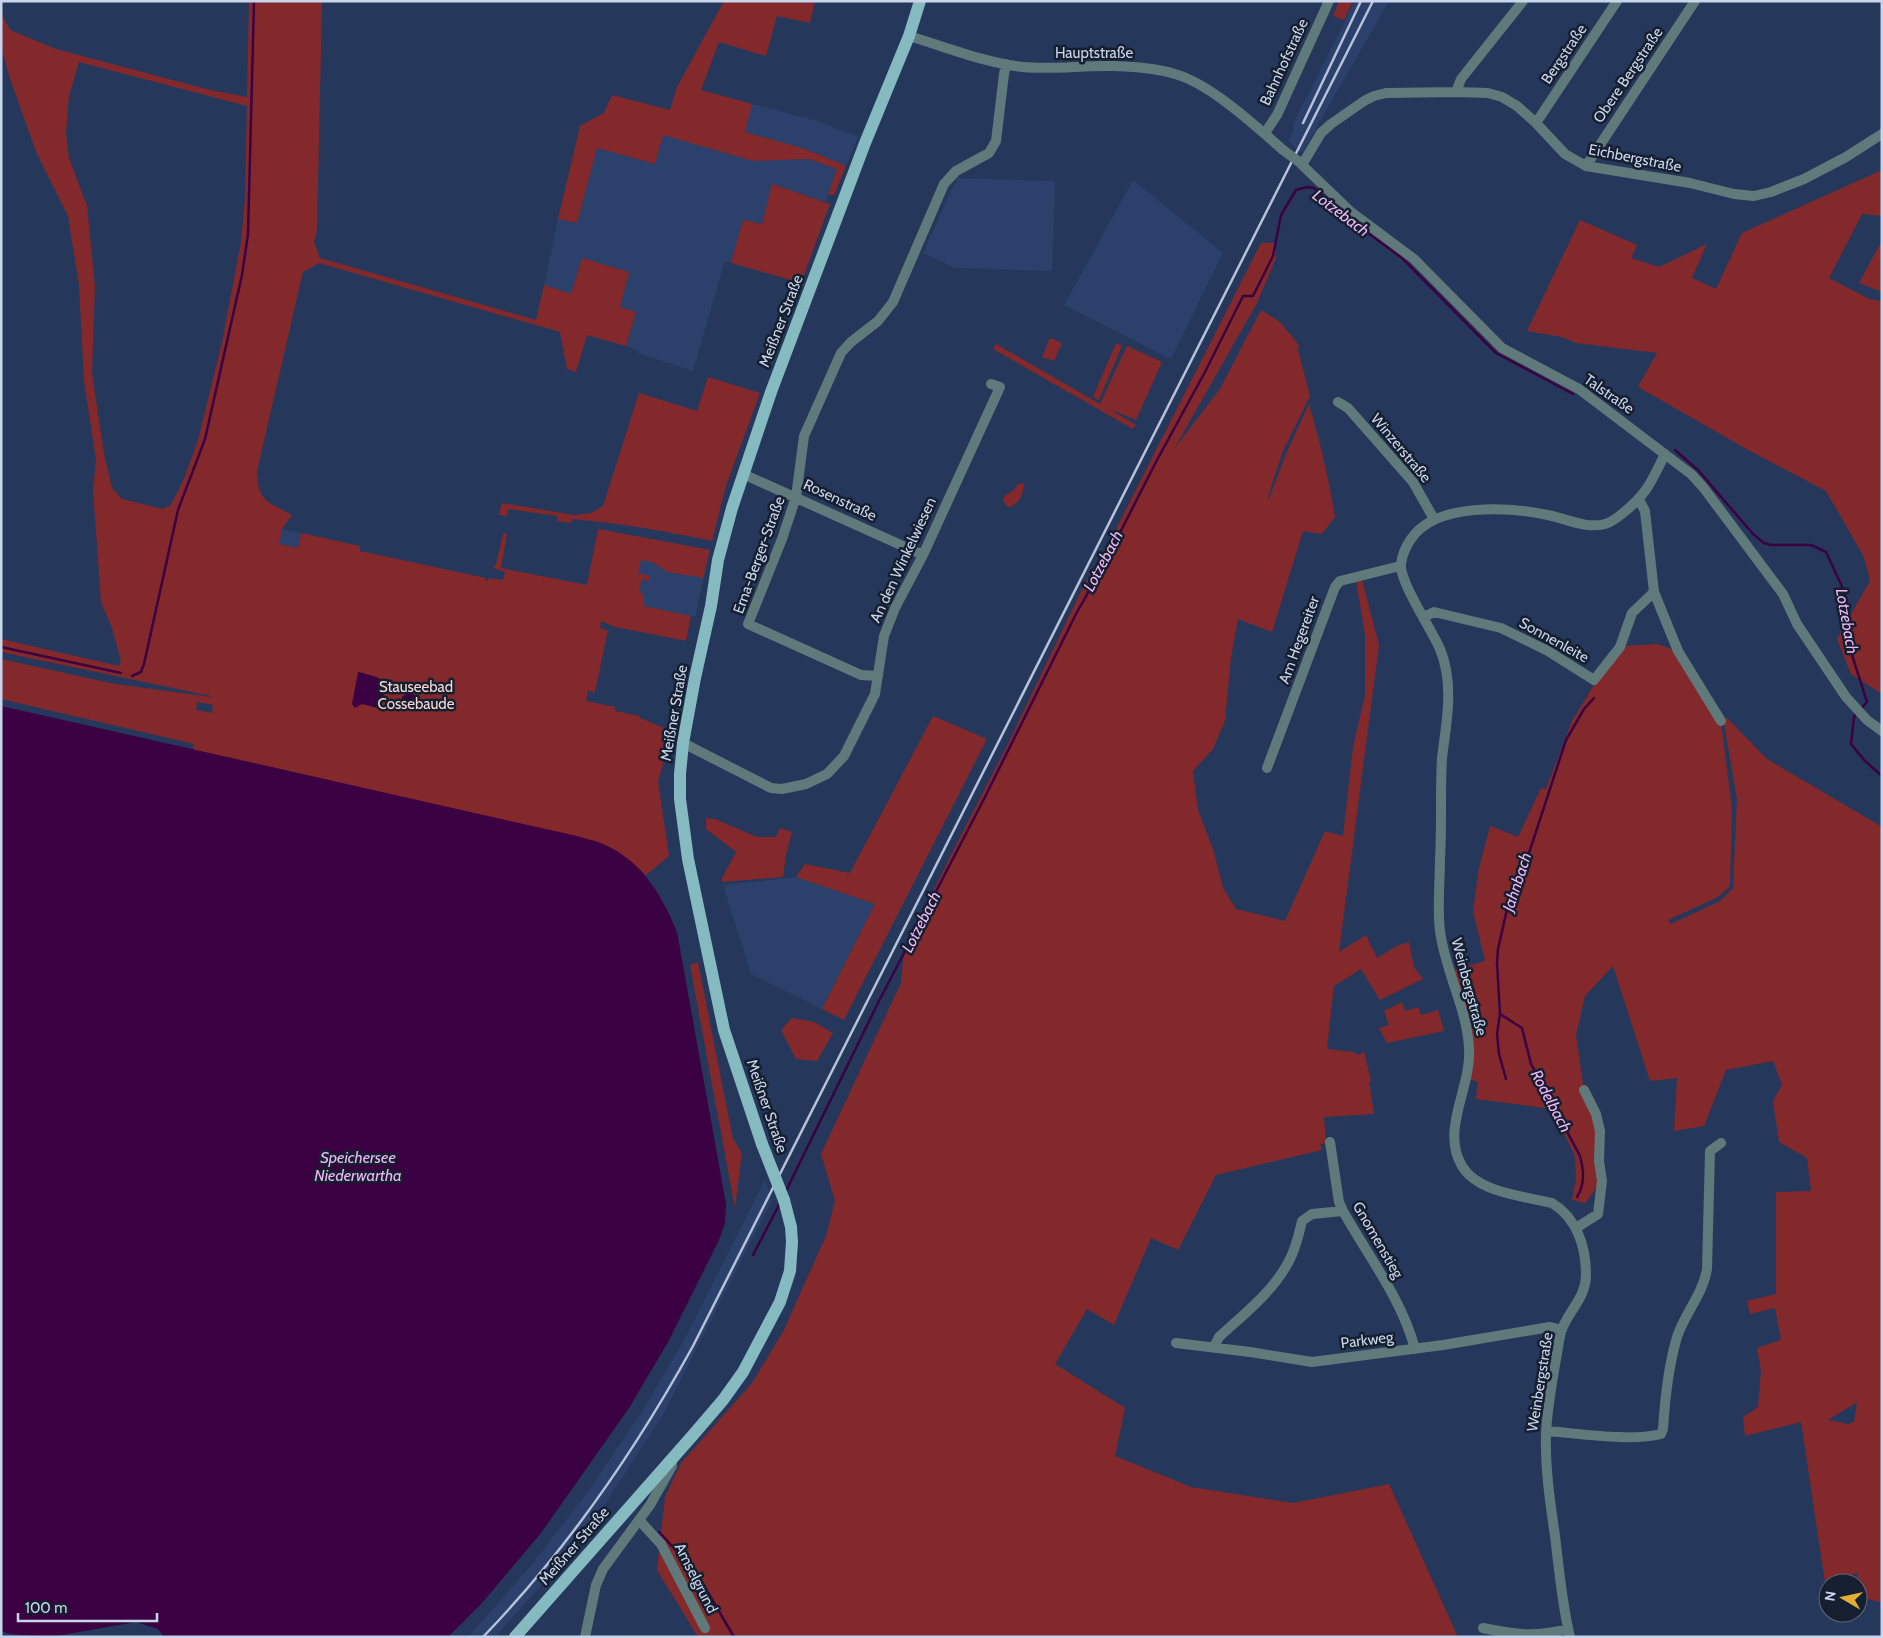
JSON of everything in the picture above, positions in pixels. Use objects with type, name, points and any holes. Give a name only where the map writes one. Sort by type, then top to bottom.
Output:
[{"type":"main road","name":"Meißner Straße","points":[[515,1637],[723,1400],[744,1372],[762,1340],[787,1285],[792,1242],[791,1226],[784,1200],[762,1144],[724,1030],[688,859],[680,799],[682,743],[721,548],[744,474],[771,392],[865,143],[909,36],[920,1]]},
{"type":"street","name":"Bahnhofstraße","points":[[1264,133],[1277,115],[1328,1]]},
{"type":"street","points":[[1456,92],[1461,79],[1523,1]]},
{"type":"street","name":"Bergstraße","points":[[1536,123],[1617,1]]},
{"type":"street","name":"Obere Bergstraße","points":[[1586,166],[1695,1]]},
{"type":"street","name":"Hauptstraße","points":[[909,36],[1006,64],[1024,67],[1114,66],[1176,74],[1196,83],[1234,108],[1264,133]]},
{"type":"street","name":"Erna-Berger-Straße","points":[[878,676],[861,675],[748,624],[782,539],[796,497],[804,436],[841,353],[850,342],[878,321],[893,302],[944,184],[956,171],[989,153],[996,141],[1006,64]]},
{"type":"street","name":"Eichbergstraße","points":[[1300,163],[1321,133],[1336,120],[1374,96],[1386,93],[1488,93],[1502,97],[1517,106],[1565,154],[1586,166],[1690,183],[1734,194],[1754,196],[1771,192],[1808,177],[1846,157],[1882,134]]},
{"type":"street","name":"Talstraße","points":[[1264,133],[1300,163],[1351,212],[1414,259],[1502,348],[1579,389],[1691,474],[1703,487],[1783,594],[1797,624],[1846,697],[1867,720],[1882,731]]},
{"type":"street","name":"An den Winkelwiesen","points":[[682,743],[771,788],[782,789],[806,784],[827,774],[844,756],[875,694],[884,636],[895,608],[923,555],[1000,387],[991,384]]},
{"type":"street","name":"Winzerstraße","points":[[1338,402],[1348,408],[1413,482],[1434,519]]},
{"type":"street","points":[[1400,566],[1409,541],[1419,529],[1434,519],[1448,515],[1509,509],[1551,515],[1582,524],[1604,524],[1614,520],[1639,500],[1648,489],[1665,454]]},
{"type":"street","name":"Rosenstraße","points":[[744,474],[923,555]]},
{"type":"street","points":[[1639,500],[1645,511],[1654,592],[1678,651],[1721,721]]},
{"type":"street","name":"Weinbergstraße","points":[[1400,566],[1442,653],[1448,697],[1442,760],[1438,912],[1444,952],[1468,1032],[1470,1047],[1467,1075],[1457,1112],[1455,1130],[1456,1149],[1461,1164],[1469,1176],[1478,1183],[1488,1188],[1552,1203],[1564,1212],[1576,1228],[1584,1249],[1586,1287],[1562,1330],[1546,1431],[1545,1459],[1547,1478],[1569,1633]]},
{"type":"street","name":"Am Hegereiter","points":[[1267,768],[1335,586],[1340,581],[1400,566]]},
{"type":"street","name":"Sonnenleite","points":[[1424,616],[1434,612],[1501,628],[1548,651],[1594,680],[1620,647],[1632,613],[1654,592]]},
{"type":"street","points":[[1576,1228],[1598,1214],[1602,1181],[1599,1160],[1600,1131],[1596,1114],[1584,1090]]},
{"type":"street","name":"Gnomenstieg","points":[[1330,1142],[1339,1202],[1390,1289],[1411,1334],[1415,1349]]},
{"type":"street","points":[[1546,1431],[1614,1437],[1653,1436],[1660,1434],[1663,1429],[1666,1388],[1678,1336],[1705,1282],[1707,1270],[1710,1151],[1721,1143]]},
{"type":"street","points":[[1214,1347],[1219,1337],[1271,1289],[1289,1261],[1297,1244],[1302,1221],[1312,1214],[1343,1211]]},
{"type":"street","name":"Parkweg","points":[[1176,1343],[1312,1362],[1415,1349],[1550,1327],[1562,1330]]},
{"type":"street","points":[[585,1637],[594,1593],[603,1569],[650,1505],[672,1466],[672,1459]]},
{"type":"street","name":"Amselgrund","points":[[639,1520],[661,1544],[705,1628]]},
{"type":"street","points":[[1483,1628],[1513,1635],[1569,1633]]},
{"type":"shaded area","points":[[1355,1],[1389,1],[1302,153],[1288,141],[1294,130],[1293,124]]},
{"type":"shaded area","points":[[752,104],[818,121],[858,137],[846,166],[805,149],[744,132]]},
{"type":"shaded area","points":[[663,134],[753,161],[808,159],[837,169],[826,202],[772,184],[762,224],[743,220],[731,263],[725,261],[693,371],[637,353],[638,350],[626,346],[636,313],[620,308],[629,272],[582,258],[571,294],[544,285],[558,219],[577,223],[597,148],[655,164]]},
{"type":"shaded area","points":[[957,178],[1055,181],[1052,271],[955,268],[923,253]]},
{"type":"shaded area","points":[[1133,180],[1223,253],[1171,359],[1064,305]]},
{"type":"shaded area","points":[[282,529],[301,533],[298,548],[279,544]]},
{"type":"shaded area","points":[[598,529],[710,550],[695,617],[585,595]]},
{"type":"shaded area","points":[[796,877],[875,904],[822,1009],[751,974],[723,885]]},
{"type":"shaded area","points":[[765,1180],[772,1200],[664,1413],[600,1512],[538,1589],[495,1637],[468,1637],[533,1563],[589,1490],[641,1413],[683,1342]]},
{"type":"green space","name":"Stauseebad Cossebaude","points":[[249,1],[322,1],[317,230],[314,242],[320,258],[536,320],[544,285],[571,294],[582,258],[629,272],[620,307],[636,312],[626,346],[587,335],[576,372],[567,369],[560,332],[319,263],[303,272],[257,471],[259,489],[262,495],[270,503],[292,515],[282,529],[279,544],[298,548],[301,533],[360,546],[360,551],[486,578],[485,581],[489,578],[503,580],[505,572],[493,568],[496,564],[503,534],[507,534],[501,568],[587,585],[598,529],[710,550],[703,578],[668,572],[652,562],[641,560],[638,573],[649,576],[649,581],[642,579],[639,590],[644,597],[644,606],[691,616],[686,641],[615,627],[601,621],[600,628],[608,630],[595,692],[588,691],[586,701],[615,707],[615,711],[640,716],[640,718],[664,728],[662,736],[670,739],[658,782],[669,856],[646,875],[630,861],[239,760],[193,750],[194,744],[1,699],[1,659],[115,684],[212,697],[1,652],[1,639],[119,666],[121,661],[112,628],[101,602],[93,490],[96,460],[84,381],[79,285],[68,216],[37,154],[10,79],[1,46],[1,13],[10,30],[56,49],[210,90],[247,97]],"holes":[[[79,62],[247,106],[245,199],[241,242],[222,342],[198,440],[183,481],[171,505],[162,509],[122,499],[112,488],[104,454],[92,373],[95,286],[87,206],[69,158],[66,134],[69,96]],[[197,702],[213,705],[212,713],[196,710]]]},
{"type":"green space","points":[[724,1],[815,1],[810,23],[777,16],[766,56],[719,42],[701,90],[752,104],[745,132],[805,149],[846,166],[834,195],[828,195],[837,169],[808,159],[753,161],[663,135],[655,164],[597,148],[577,223],[558,219],[580,126],[604,113],[612,95],[670,110],[677,87]]},
{"type":"green space","points":[[1339,1],[1353,1],[1344,20],[1333,16]]},
{"type":"green space","points":[[1882,170],[1882,216],[1862,214],[1829,278],[1869,299],[1882,301],[1882,694],[1851,674],[1837,639],[1870,581],[1864,557],[1826,491],[1750,451],[1638,387],[1657,353],[1576,343],[1562,337],[1527,331],[1580,220],[1637,245],[1631,258],[1659,267],[1707,244],[1692,278],[1716,289],[1742,233]]},
{"type":"green space","points":[[772,184],[830,204],[804,275],[800,274],[798,282],[731,263],[743,220],[762,224]]},
{"type":"green space","points":[[1882,240],[1882,292],[1859,283]]},
{"type":"green space","points":[[1261,243],[1275,243],[1276,258],[1257,303],[1174,449],[1220,389],[1261,310],[1280,322],[1299,345],[1298,350],[1310,396],[1282,453],[1268,497],[1269,499],[1286,454],[1309,404],[1324,461],[1335,517],[1322,534],[1303,531],[1272,632],[1238,619],[1231,657],[1225,721],[1213,749],[1193,771],[1198,810],[1213,849],[1223,888],[1236,909],[1285,921],[1325,831],[1343,836],[1353,747],[1365,695],[1365,635],[1356,581],[1362,580],[1379,645],[1339,952],[1366,935],[1377,958],[1397,946],[1409,942],[1414,967],[1423,979],[1380,1000],[1361,969],[1334,986],[1327,1049],[1353,1052],[1359,1055],[1364,1051],[1371,1081],[1369,1082],[1374,1114],[1324,1117],[1326,1143],[1320,1144],[1322,1150],[1216,1175],[1178,1250],[1151,1238],[1114,1325],[1087,1309],[1055,1364],[1125,1408],[1115,1456],[1191,1487],[1293,1503],[1389,1484],[1458,1637],[698,1637],[657,1570],[665,1497],[681,1463],[752,1383],[784,1330],[826,1236],[835,1201],[821,1154],[901,983],[904,951],[1006,748],[1084,585],[1114,533]]},
{"type":"green space","points":[[1050,338],[1062,343],[1054,361],[1042,357]]},
{"type":"green space","points":[[1116,343],[1122,346],[1099,400],[1093,397]]},
{"type":"green space","points":[[996,344],[1100,404],[1127,346],[1162,362],[1136,420],[1109,409],[1136,425],[1133,429],[993,349]]},
{"type":"green space","points":[[708,377],[760,393],[726,486],[712,541],[607,523],[572,519],[571,523],[557,521],[558,516],[508,509],[507,516],[499,515],[502,503],[574,515],[591,513],[603,506],[639,393],[697,411]]},
{"type":"green space","points":[[1024,483],[1019,500],[1010,507],[1006,505],[1003,501],[1004,496],[1014,490],[1018,484]]},
{"type":"green space","points":[[1657,644],[1678,651],[1721,721],[1727,718],[1767,759],[1882,827],[1882,1601],[1878,1602],[1868,1599],[1868,1573],[1824,1573],[1801,1422],[1745,1436],[1743,1417],[1758,1407],[1761,1371],[1757,1348],[1781,1340],[1775,1308],[1750,1314],[1747,1301],[1776,1294],[1776,1192],[1811,1191],[1807,1158],[1779,1142],[1773,1101],[1782,1085],[1773,1061],[1726,1070],[1704,1126],[1674,1131],[1677,1078],[1650,1081],[1613,966],[1585,996],[1576,1035],[1584,1090],[1596,1114],[1602,1181],[1585,1203],[1572,1200],[1576,1179],[1575,1156],[1552,1109],[1476,1099],[1478,1082],[1470,1079],[1474,1060],[1474,1046],[1454,970],[1485,961],[1473,911],[1479,868],[1490,826],[1518,837],[1541,788],[1546,789],[1572,721],[1592,688],[1623,646]],"holes":[[[1721,722],[1724,723],[1737,799],[1733,888],[1720,901],[1671,924],[1668,920],[1718,897],[1730,886],[1732,808]],[[1857,1402],[1854,1422],[1848,1424],[1828,1420]]]},
{"type":"green space","points":[[933,716],[987,739],[844,1020],[822,1009],[875,904],[796,877],[805,864],[850,873]]},
{"type":"green space","points":[[706,818],[715,819],[757,837],[776,837],[780,828],[792,832],[783,877],[722,882],[722,878],[736,852],[706,829]]},
{"type":"green space","points":[[698,962],[733,1139],[742,1153],[735,1208],[690,965]]},
{"type":"green space","points":[[1402,1002],[1405,1011],[1418,1007],[1421,1015],[1438,1010],[1444,1031],[1387,1043],[1379,1028],[1389,1025],[1384,1011]]},
{"type":"green space","points":[[792,1018],[814,1022],[833,1033],[817,1061],[796,1059],[781,1030]]},
{"type":"water","points":[[358,672],[376,677],[383,682],[385,686],[381,709],[362,704],[355,708],[352,704]]},
{"type":"water","points":[[404,683],[419,685],[418,692],[413,691],[418,703],[411,710],[405,709],[401,704],[402,697],[407,693],[404,690]]},
{"type":"water","name":"Speichersee Niederwartha","points":[[1,706],[597,841],[628,859],[639,869],[657,892],[671,918],[677,932],[726,1204],[725,1223],[719,1240],[668,1342],[629,1408],[541,1533],[482,1603],[448,1637],[164,1637],[158,1629],[136,1622],[50,1637],[10,1634],[1,1631]]},
{"type":"waterway","points":[[132,676],[141,672],[144,664],[178,510],[205,439],[242,275],[248,234],[254,1]]},
{"type":"waterway","name":"Lotzebach","points":[[786,1191],[878,1003],[985,797],[1076,614],[1205,372],[1243,296],[1253,296],[1273,256],[1281,215],[1296,190],[1307,187],[1314,188],[1349,219],[1402,258],[1496,353],[1573,394]]},
{"type":"waterway","name":"Lotzebach","points":[[1675,450],[1698,470],[1753,534],[1764,543],[1771,545],[1811,545],[1826,552],[1845,593],[1852,655],[1867,702],[1860,710]]},
{"type":"waterway","points":[[1,647],[121,673]]},
{"type":"waterway","name":"Jahnbach","points":[[1506,1079],[1499,1054],[1497,1034],[1500,1014],[1497,963],[1498,949],[1508,905],[1529,853],[1566,740],[1584,709],[1594,698]]},
{"type":"waterway","name":"Lotzebach","points":[[1856,714],[1851,744],[1865,761],[1882,776]]},
{"type":"waterway","name":"Rodelbach","points":[[1500,1014],[1522,1028],[1531,1064],[1580,1156],[1583,1177],[1577,1197]]},
{"type":"waterway","name":"Lotzebach","points":[[753,1255],[780,1203]]},
{"type":"waterway","points":[[659,1532],[696,1572],[734,1637]]},
{"type":"railway","points":[[1303,123],[1361,1]]},
{"type":"railway","points":[[483,1637],[543,1570],[598,1498],[648,1424],[693,1346],[1373,1]]}]
